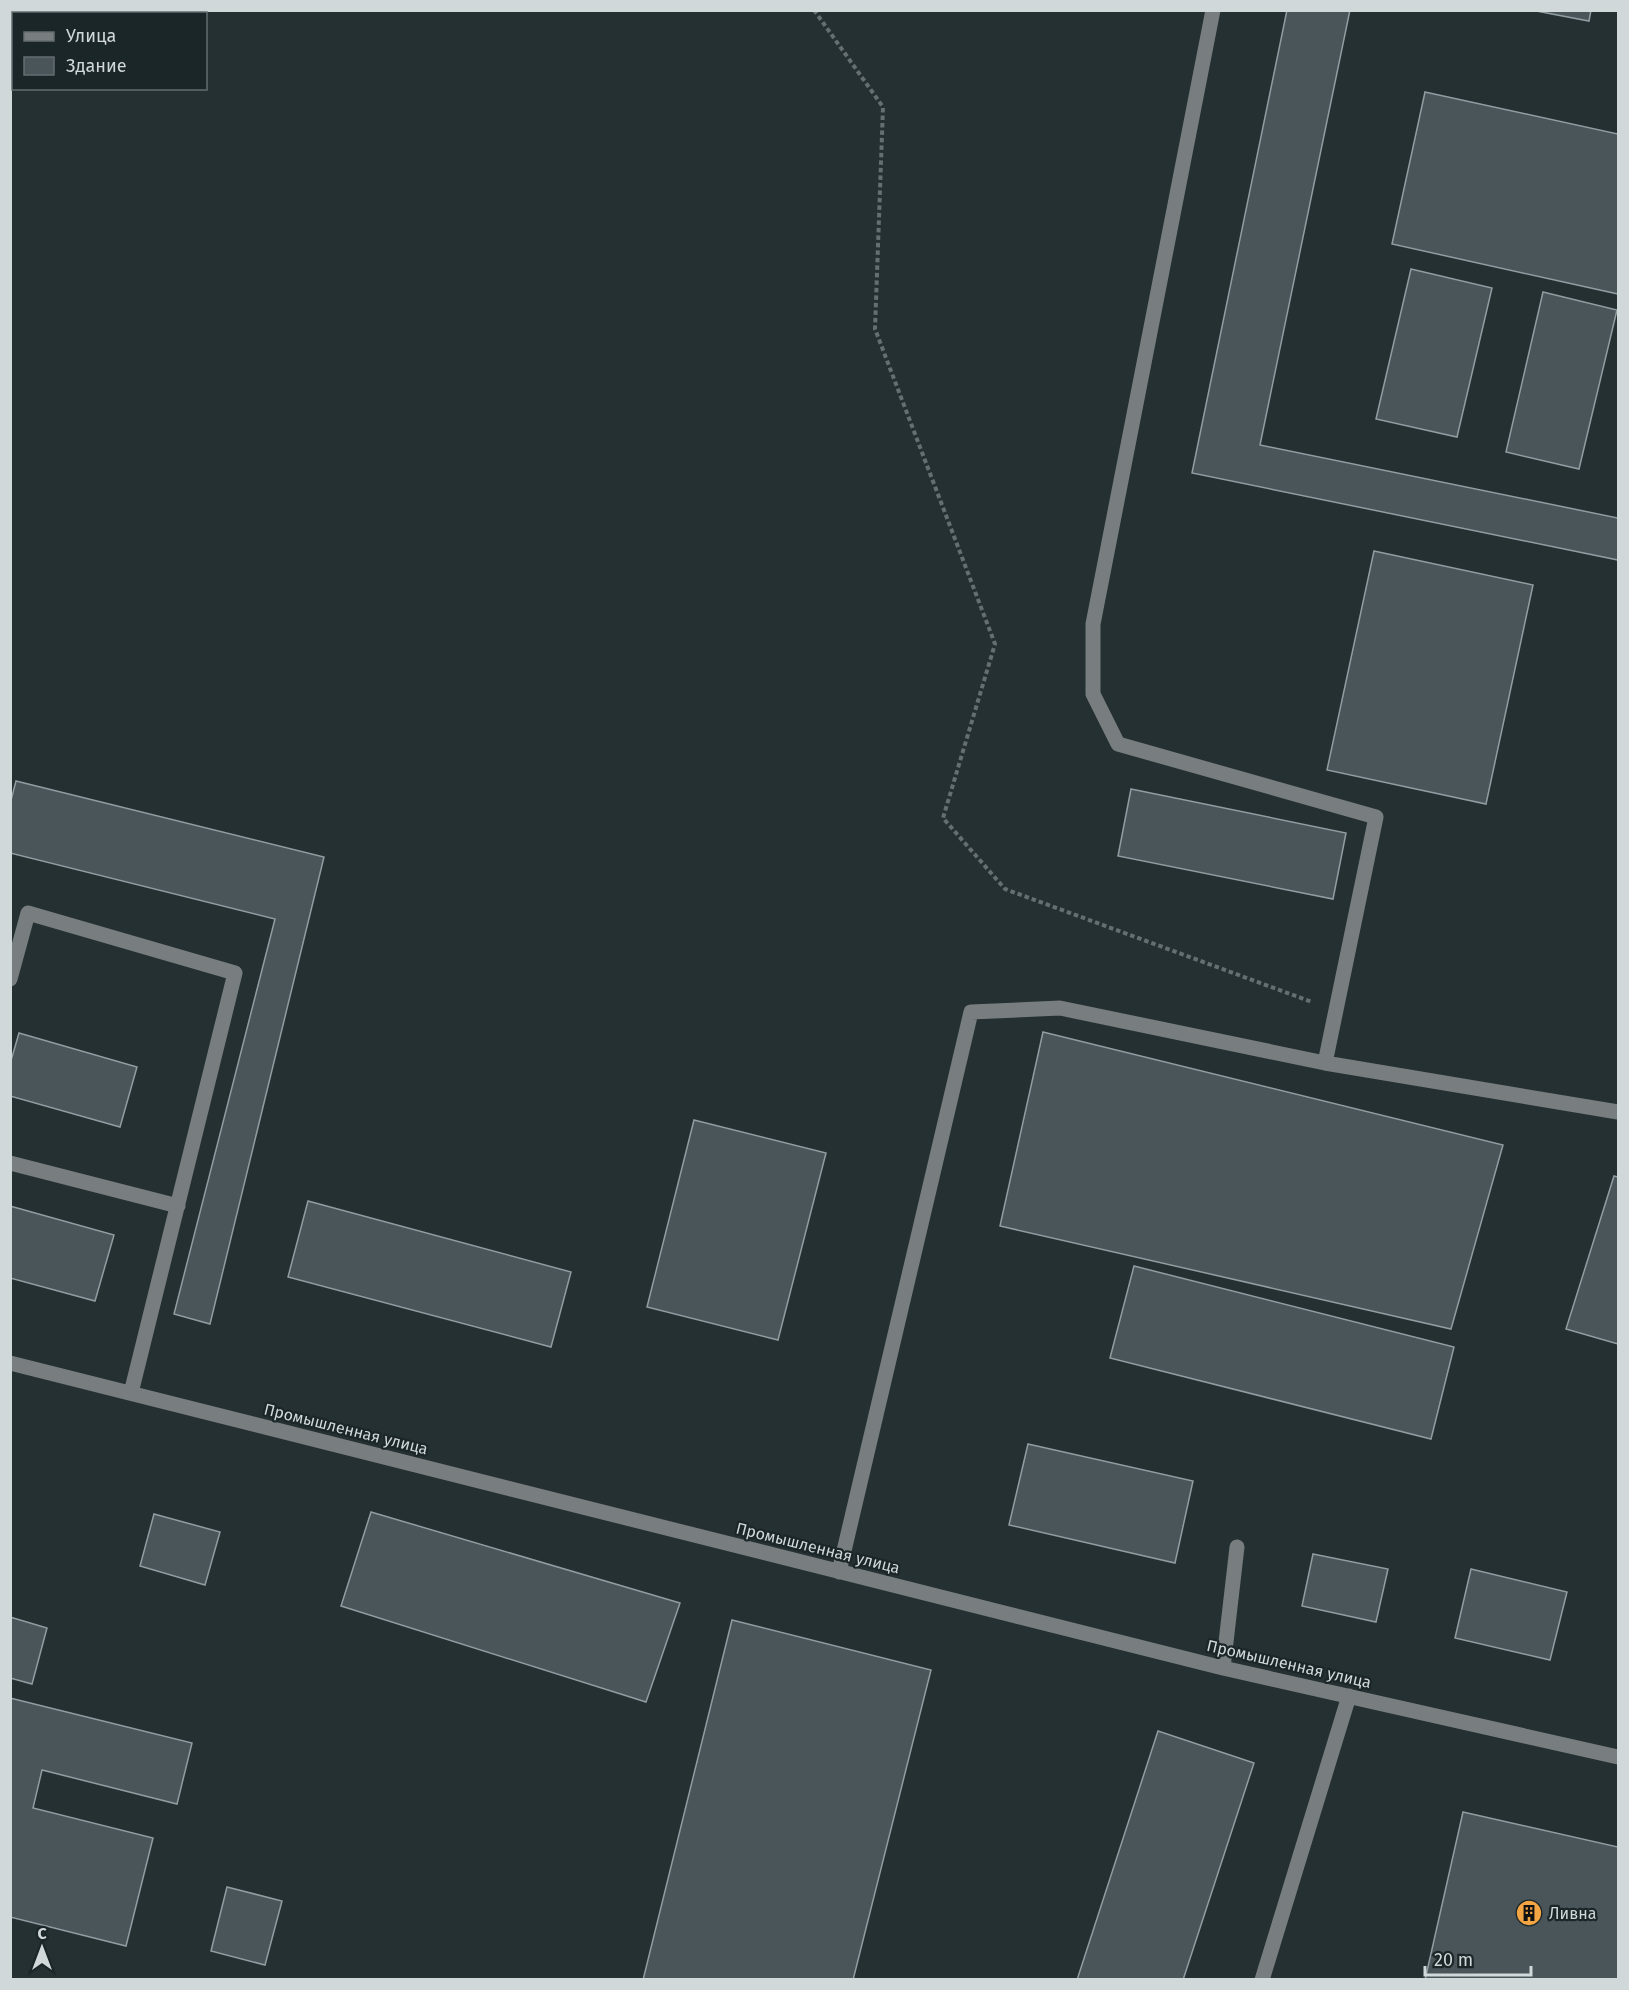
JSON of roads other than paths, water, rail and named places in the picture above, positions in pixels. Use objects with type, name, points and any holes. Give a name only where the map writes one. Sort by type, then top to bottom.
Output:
[{"type":"street","points":[[1213,10],[1093,624],[1093,694],[1118,744],[1376,817],[1325,1063]]},
{"type":"street","points":[[10,979],[28,913],[235,973],[131,1393]]},
{"type":"street","points":[[839,1572],[971,1012],[1060,1008],[1325,1063],[1618,1112]]},
{"type":"street","points":[[10,1163],[178,1206]]},
{"type":"street","name":"Промышленная улица","points":[[10,1363],[1223,1668],[1618,1757]]},
{"type":"street","points":[[1223,1668],[1237,1547]]},
{"type":"street","points":[[1262,1980],[1349,1696]]},
{"type":"place","name":"Ливна","points":[[1529,1913]]}]
